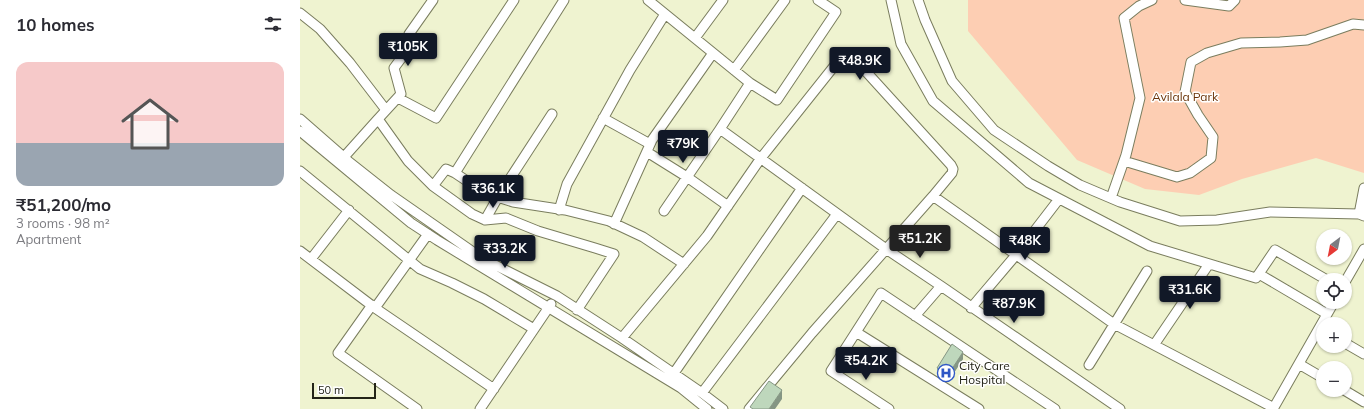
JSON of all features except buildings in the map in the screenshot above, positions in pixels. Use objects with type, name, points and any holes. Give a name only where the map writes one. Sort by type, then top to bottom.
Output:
[{"type":"street","points":[[344,157],[401,94],[394,68],[408,49],[409,34],[432,0]]},
{"type":"street","points":[[398,98],[436,118],[514,0]]},
{"type":"street","points":[[455,173],[564,0]]},
{"type":"street","points":[[695,38],[723,0]]},
{"type":"street","points":[[734,70],[785,0]]},
{"type":"street","points":[[653,2],[664,14],[750,83],[778,100],[836,12],[818,0]]},
{"type":"street","points":[[891,0],[901,44],[933,101],[1029,183],[1150,246],[1256,278],[1275,250],[1316,274]]},
{"type":"street","points":[[918,0],[925,20],[952,81],[994,130],[1048,166],[1080,185],[1111,198],[1180,221],[1217,220],[1270,212],[1361,215],[1364,188]]},
{"type":"street","points":[[1111,198],[1124,161],[1140,98],[1124,18],[1139,6],[1152,0]]},
{"type":"street","points":[[1185,0],[1229,6],[1235,0]]},
{"type":"street","points":[[300,13],[320,29],[350,63],[386,110]]},
{"type":"street","points":[[559,210],[566,184],[630,70],[664,14]]},
{"type":"street","points":[[1124,161],[1177,177],[1190,173],[1211,158],[1213,137],[1185,92],[1191,62],[1207,53],[1241,43],[1307,40],[1353,24],[1364,25]]},
{"type":"street","points":[[614,224],[649,148],[713,53]]},
{"type":"street","points":[[622,338],[707,236],[761,158],[843,55],[846,53],[850,54],[951,165],[953,169],[952,173],[812,333],[749,409]]},
{"type":"street","points":[[664,211],[750,83]]},
{"type":"street","points":[[485,220],[498,197],[552,114]]},
{"type":"street","points":[[603,118],[649,148],[728,206]]},
{"type":"street","points":[[300,119],[391,195],[483,259],[557,296],[702,392],[723,409]]},
{"type":"street","points":[[378,120],[408,161],[433,186],[472,214],[485,220],[506,218],[538,232],[614,254],[577,310]]},
{"type":"street","points":[[720,129],[886,249],[1120,409]]},
{"type":"street","points":[[300,131],[411,223],[681,388],[707,409]]},
{"type":"street","points":[[433,186],[446,169],[455,173],[485,193],[514,202],[609,221],[643,237],[684,264]]},
{"type":"street","points":[[300,171],[420,268],[484,299],[534,329]]},
{"type":"street","points":[[674,373],[802,188]]},
{"type":"street","points":[[933,196],[1114,324],[1274,409],[1316,337]]},
{"type":"street","points":[[971,308],[1016,255],[1059,199]]},
{"type":"street","points":[[311,259],[349,210]]},
{"type":"street","points":[[702,392],[837,214]]},
{"type":"street","points":[[416,409],[338,352],[428,234]]},
{"type":"street","points":[[1350,273],[1364,249]]},
{"type":"street","points":[[300,251],[373,307],[494,389]]},
{"type":"street","points":[[1154,345],[1209,264]]},
{"type":"street","points":[[1089,365],[1147,271]]},
{"type":"street","points":[[1259,274],[1327,314]]},
{"type":"street","points":[[915,316],[941,286]]},
{"type":"street","points":[[888,409],[831,372],[881,293],[1055,409]]},
{"type":"street","points":[[480,409],[557,296]]},
{"type":"street","points":[[1326,317],[1330,309]]},
{"type":"street","points":[[856,332],[979,409]]},
{"type":"street","points":[[1352,347],[1364,354]]},
{"type":"street","points":[[1299,364],[1316,374]]},
{"type":"street","points":[[1352,395],[1364,402]]},
{"type":"green space","name":"Avilala Park","points":[[968,0],[1364,0],[1364,173],[1316,158],[1242,179],[1199,195],[1145,189],[1077,160],[968,31]]},
{"type":"place","name":"City Care Hospital","points":[[946,373]]}]
